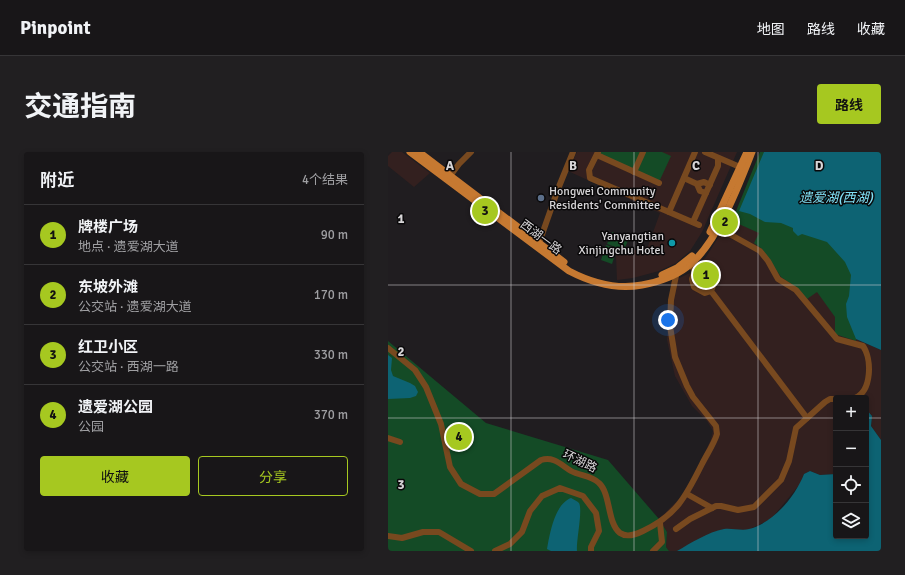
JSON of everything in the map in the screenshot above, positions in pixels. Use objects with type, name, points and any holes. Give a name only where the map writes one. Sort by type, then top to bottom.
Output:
[{"type":"main road","name":"西湖一路","points":[[410,152],[539,246],[571,267],[588,276],[616,282],[636,282],[656,278],[677,271],[689,262],[715,226]]},
{"type":"main road","name":"西湖一路","points":[[419,152],[539,246]]},
{"type":"main road","points":[[715,226],[747,152]]},
{"type":"main road","points":[[715,226],[752,152]]},
{"type":"street","points":[[450,176],[471,152]]},
{"type":"street","points":[[539,246],[558,189],[573,152]]},
{"type":"street","points":[[634,172],[643,152]]},
{"type":"street","points":[[669,212],[695,152]]},
{"type":"street","points":[[705,152],[740,167]]},
{"type":"street","points":[[659,183],[597,154],[589,170],[590,178],[696,223],[718,166],[718,158]]},
{"type":"street","points":[[684,178],[698,184],[704,182],[710,184]]},
{"type":"street","points":[[698,184],[700,191],[706,194]]},
{"type":"street","points":[[715,226],[760,251],[768,261],[778,279],[796,290],[837,338],[862,346],[868,356],[869,363],[865,391],[859,395]]},
{"type":"street","points":[[689,262],[695,271]]},
{"type":"street","points":[[704,269],[711,274],[715,281],[711,291],[705,293],[694,287],[692,279],[695,271],[704,269]]},
{"type":"street","name":"环湖路","points":[[388,348],[414,370],[426,386],[441,424],[450,467],[456,479],[466,488],[480,494],[494,494],[541,460],[551,459],[572,471],[590,477],[599,483],[604,490],[615,526],[621,534],[634,534],[660,523],[682,502],[715,438],[716,429],[693,397],[681,374],[675,357],[671,339],[670,313],[677,271]]},
{"type":"street","points":[[711,291],[807,418]]},
{"type":"street","points":[[676,529],[712,508],[721,506],[738,510],[748,510],[754,507],[781,480],[789,461],[795,430],[825,402],[833,399]]},
{"type":"street","points":[[388,438],[400,442]]},
{"type":"street","points":[[495,551],[510,544],[522,532],[530,511],[542,496],[560,488],[583,496],[596,513],[599,531],[591,547],[591,551]]},
{"type":"street","points":[[687,494],[712,508]]},
{"type":"street","points":[[653,551],[662,542],[660,523]]},
{"type":"street","points":[[388,536],[402,538],[423,532],[439,532],[471,551]]},
{"type":"shaded area","points":[[392,152],[402,152],[430,173],[414,187],[388,166],[388,156]]},
{"type":"shaded area","points":[[577,152],[737,152],[702,232],[690,251],[676,263],[659,271],[633,278],[617,280],[616,255],[648,246],[660,213],[568,171]]},
{"type":"shaded area","points":[[735,211],[750,214],[758,218],[856,339],[881,350],[881,440],[871,426],[872,416],[869,412],[869,395],[833,395],[833,474],[820,475],[810,471],[804,474],[800,484],[771,519],[748,530],[723,529],[677,551],[669,551],[666,547],[667,532],[659,519],[687,491],[711,439],[713,431],[707,421],[692,406],[675,376],[667,340],[671,282],[690,273],[706,257]]},
{"type":"green space","points":[[601,152],[641,152],[633,170],[599,155]]},
{"type":"green space","points":[[645,152],[662,152],[671,156],[659,182],[636,171]]},
{"type":"green space","name":"遗爱湖(西湖)","points":[[760,152],[881,152],[856,341],[835,334],[835,317],[817,292],[807,299],[797,288],[781,277],[762,249],[754,243],[759,233],[732,221]]},
{"type":"green space","points":[[612,232],[629,238],[624,250],[607,244]]},
{"type":"green space","points":[[606,245],[617,248],[612,264],[601,260]]},
{"type":"green space","points":[[388,341],[486,423],[608,460],[659,519],[667,532],[666,547],[669,551],[388,551]]},
{"type":"water","name":"遗爱湖(西湖)","points":[[764,152],[881,152],[881,350],[856,339],[847,317],[846,304],[849,296],[851,275],[845,262],[827,242],[802,234],[798,236],[793,231],[793,228],[781,223],[765,222],[750,214],[739,211]]},
{"type":"water","points":[[388,355],[392,358],[391,370],[393,376],[415,386],[418,392],[416,396],[410,398],[388,399]]},
{"type":"water","points":[[869,412],[872,416],[871,426],[881,440],[881,551],[677,551],[718,530],[746,530],[758,526],[775,515],[782,508],[795,491],[804,474],[810,471],[820,475],[833,474],[833,539],[869,539]]},
{"type":"water","points":[[571,498],[579,503],[580,507],[577,551],[551,551],[547,549],[554,519],[565,501]]},
{"type":"place","name":"Hongwei Community Residents' Committee","points":[[541,198]]},
{"type":"place","name":"红卫小区","points":[[485,211]]},
{"type":"place","name":"东坡外滩","points":[[725,222]]},
{"type":"place","name":"Yanyangtian Xinjingchu Hotel","points":[[672,243]]},
{"type":"place","name":"牌楼广场","points":[[706,275]]},
{"type":"place","name":"遗爱湖公园","points":[[459,437]]}]
